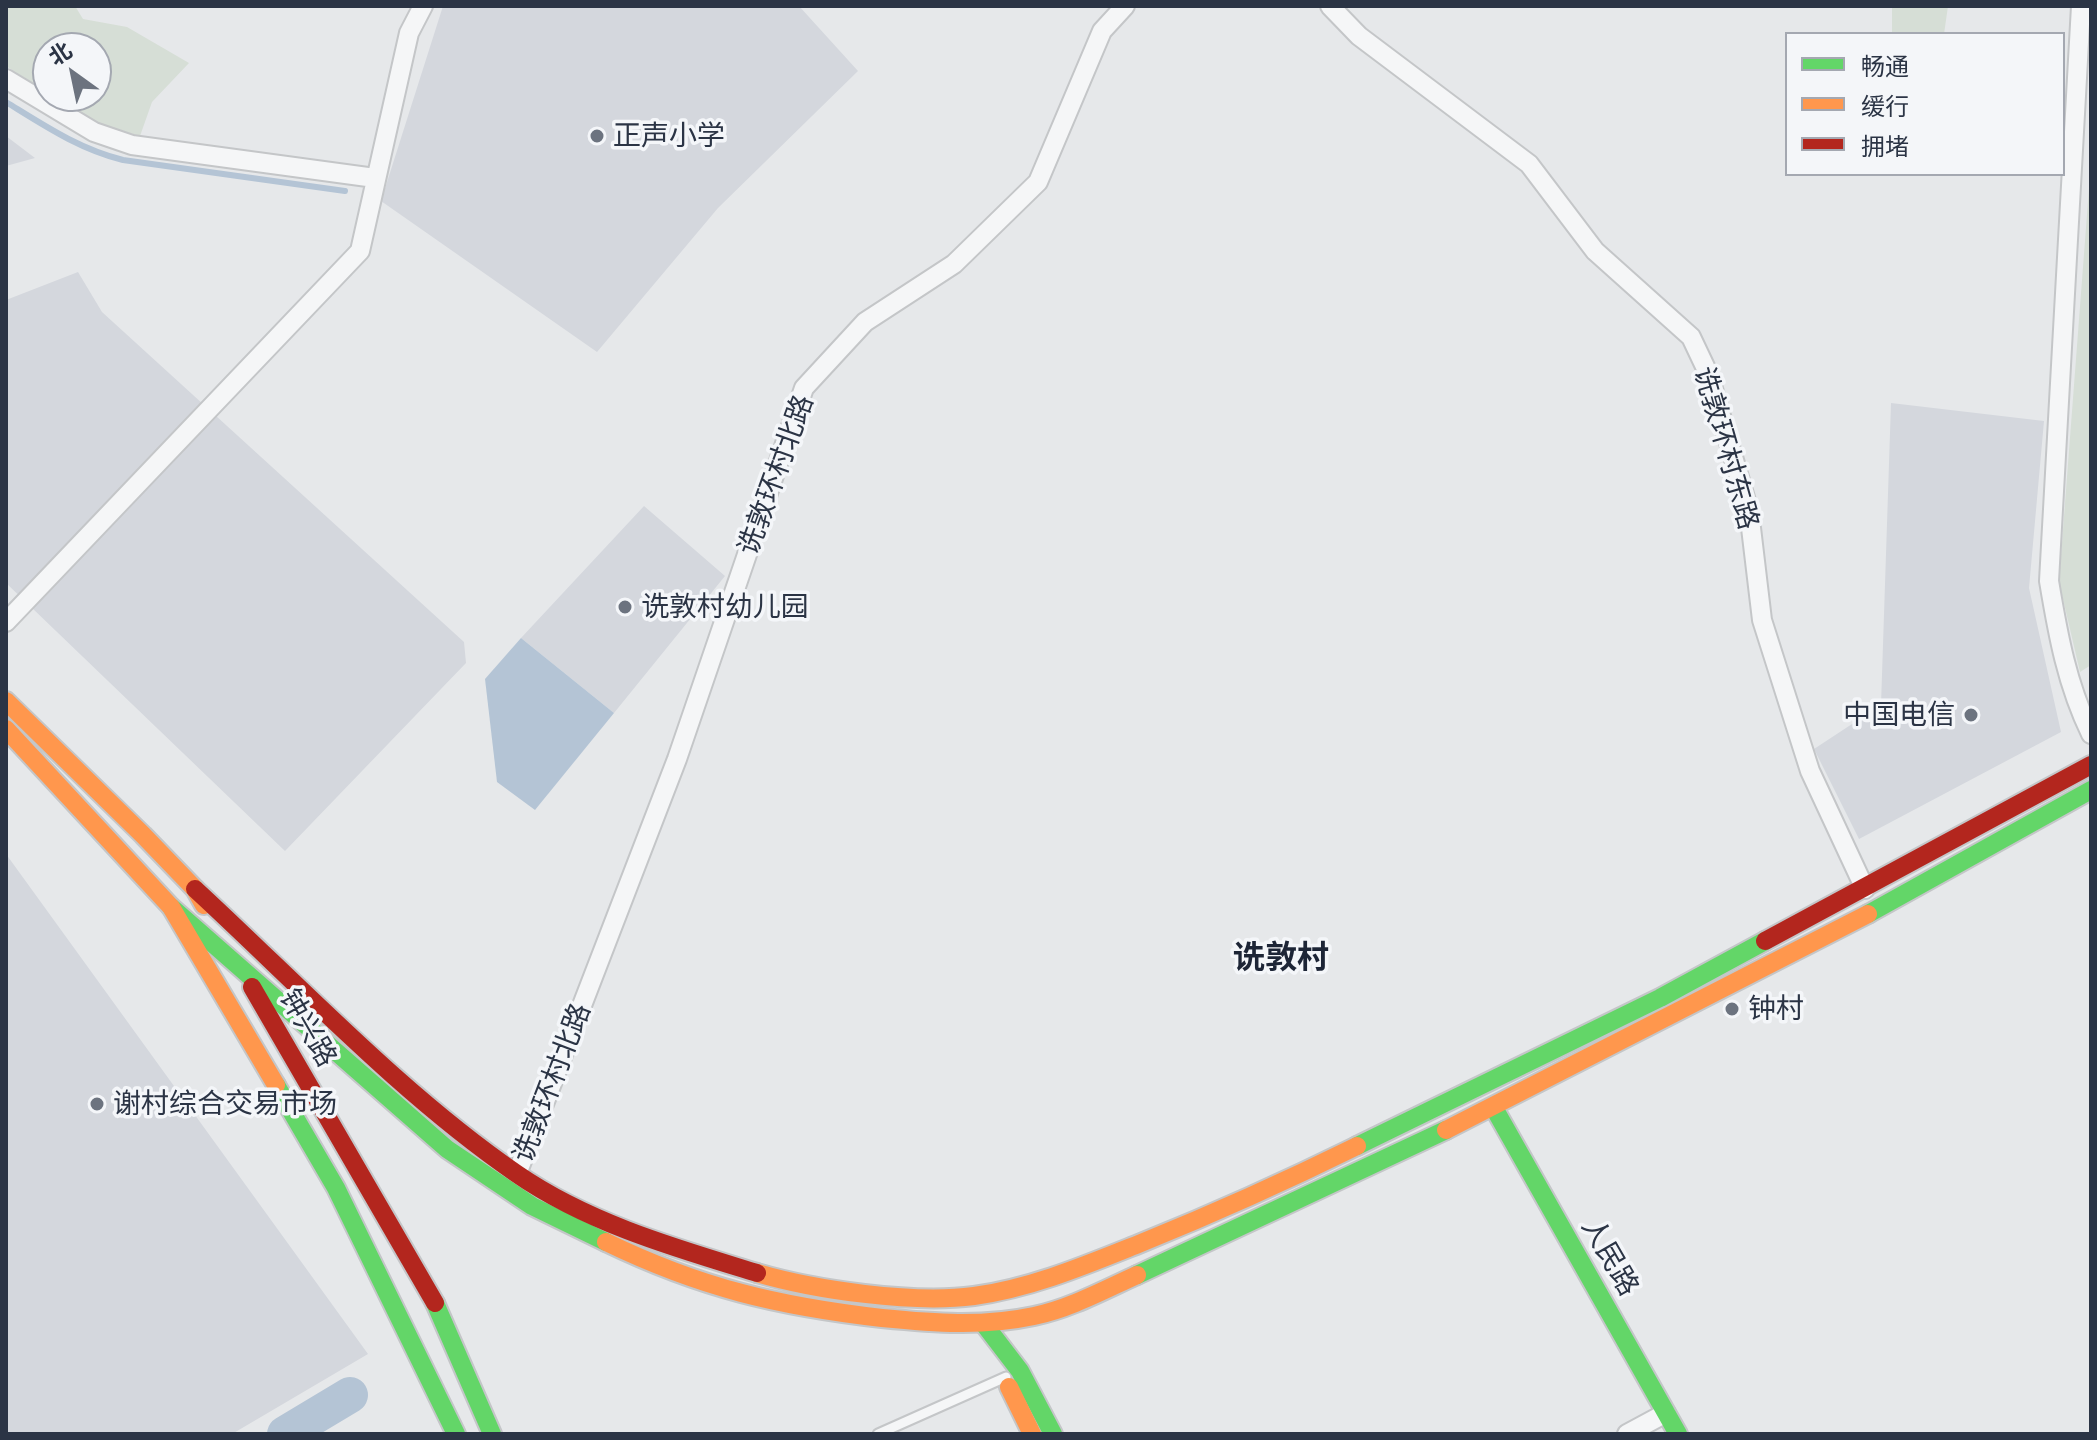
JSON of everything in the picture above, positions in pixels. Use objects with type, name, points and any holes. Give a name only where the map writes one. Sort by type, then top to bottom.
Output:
[{"type":"main road","name":"钟兴路","points":[[6,701],[195,889],[437,1307],[492,1434]]},
{"type":"main road","name":"钟兴路","points":[[6,729],[171,907],[336,1188],[456,1434]]},
{"type":"main road","points":[[195,889],[413,1091],[517,1174],[602,1219],[712,1262],[782,1280],[914,1298],[973,1296],[1054,1278],[1249,1199],[1544,1057],[1865,889],[2091,765]]},
{"type":"main road","points":[[171,907],[436,1140],[488,1177],[572,1228],[664,1270],[755,1299],[861,1317],[984,1324],[1037,1316],[1095,1294],[1494,1108],[1852,921],[2091,790]]},
{"type":"main road","points":[[259,1059],[327,1013]]},
{"type":"main road","name":"人民路","points":[[1494,1108],[1678,1434]]},
{"type":"main road","points":[[984,1324],[1012,1374],[1053,1434]]},
{"type":"main road","points":[[1012,1374],[1032,1434]]},
{"type":"main road","points":[[438,1434],[443,1404]]},
{"type":"street","points":[[6,622],[360,251],[409,33],[423,6]]},
{"type":"street","name":"诜敦环村北路","points":[[517,1174],[677,759],[804,388],[865,322],[954,264],[1038,182],[1102,31],[1125,6]]},
{"type":"street","name":"诜敦环村东路","points":[[1330,6],[1359,36],[1529,164],[1595,251],[1691,337],[1709,375],[1749,511],[1762,620],[1810,771],[1865,889]]},
{"type":"street","points":[[2081,6],[2049,581],[2061,653],[2076,704],[2091,734]]},
{"type":"street","points":[[6,79],[94,132],[132,145],[375,178]]},
{"type":"street","points":[[973,1296],[984,1324]]},
{"type":"street","points":[[1627,1434],[1666,1413]]},
{"type":"lane","points":[[878,1434],[1012,1374]]},
{"type":"shaded area","points":[[6,6],[75,6],[83,19],[127,27],[189,63],[152,102],[140,136],[96,123],[79,112],[112,112],[112,32],[32,32],[32,83],[6,66]]},
{"type":"shaded area","name":"正声小学","points":[[443,6],[799,6],[858,71],[718,208],[597,352],[381,201]]},
{"type":"shaded area","points":[[1892,6],[1948,6],[1944,32],[1892,32]]},
{"type":"shaded area","points":[[6,136],[35,158],[6,166]]},
{"type":"shaded area","points":[[2091,162],[2091,665],[2080,672],[2059,582]]},
{"type":"shaded area","points":[[78,272],[102,312],[464,642],[466,663],[285,851],[6,583],[6,300]]},
{"type":"shaded area","points":[[1891,403],[2044,421],[2029,588],[2061,732],[1859,839],[1814,749],[1881,705]]},
{"type":"shaded area","name":"诜敦村幼儿园","points":[[644,506],[725,576],[614,713],[521,638]]},
{"type":"shaded area","name":"谢村综合交易市场","points":[[6,854],[368,1354],[232,1434],[6,1434]]},
{"type":"water","points":[[521,638],[614,713],[535,810],[497,782],[485,679]]},
{"type":"waterway","points":[[6,102],[77,143],[123,160],[345,191]]},
{"type":"waterway","points":[[285,1434],[350,1395]]},
{"type":"traffic: fast","points":[[1868,914],[2091,790]]},
{"type":"traffic: fast","points":[[171,907],[447,1149],[532,1206],[606,1242]]},
{"type":"traffic: fast","points":[[1357,1146],[1660,998],[1765,941]]},
{"type":"traffic: fast","points":[[276,1085],[336,1188],[456,1434]]},
{"type":"traffic: fast","points":[[1494,1108],[1678,1434]]},
{"type":"traffic: fast","points":[[1137,1275],[1446,1130]]},
{"type":"traffic: fast","points":[[435,1303],[492,1434]]},
{"type":"traffic: fast","points":[[984,1324],[1020,1371],[1053,1434]]},
{"type":"traffic: slow","points":[[6,701],[143,835],[195,889],[204,905]]},
{"type":"traffic: slow","points":[[6,729],[171,907],[276,1085]]},
{"type":"traffic: slow","points":[[1446,1130],[1868,914]]},
{"type":"traffic: slow","points":[[757,1273],[835,1290],[894,1297],[950,1298],[996,1292],[1059,1275],[1141,1243],[1357,1146]]},
{"type":"traffic: slow","points":[[606,1242],[675,1272],[741,1293],[808,1308],[920,1321],[977,1323],[1034,1316],[1073,1304],[1137,1275]]},
{"type":"traffic: slow","points":[[1009,1387],[1032,1434]]},
{"type":"traffic: jam","points":[[1765,941],[2091,765]]},
{"type":"traffic: jam","points":[[195,889],[392,1074],[433,1110],[517,1174],[573,1207],[603,1220],[664,1244],[757,1273]]},
{"type":"traffic: jam","points":[[252,987],[435,1303]]},
{"type":"place","name":"正声小学","points":[[597,136]]},
{"type":"place","name":"诜敦村幼儿园","points":[[625,607]]},
{"type":"place","name":"中国电信","points":[[1971,715]]},
{"type":"place","name":"钟村","points":[[1732,1009]]},
{"type":"place","name":"谢村综合交易市场","points":[[97,1104]]},
{"type":"district","name":"诜敦村","points":[[1281,958]]}]
